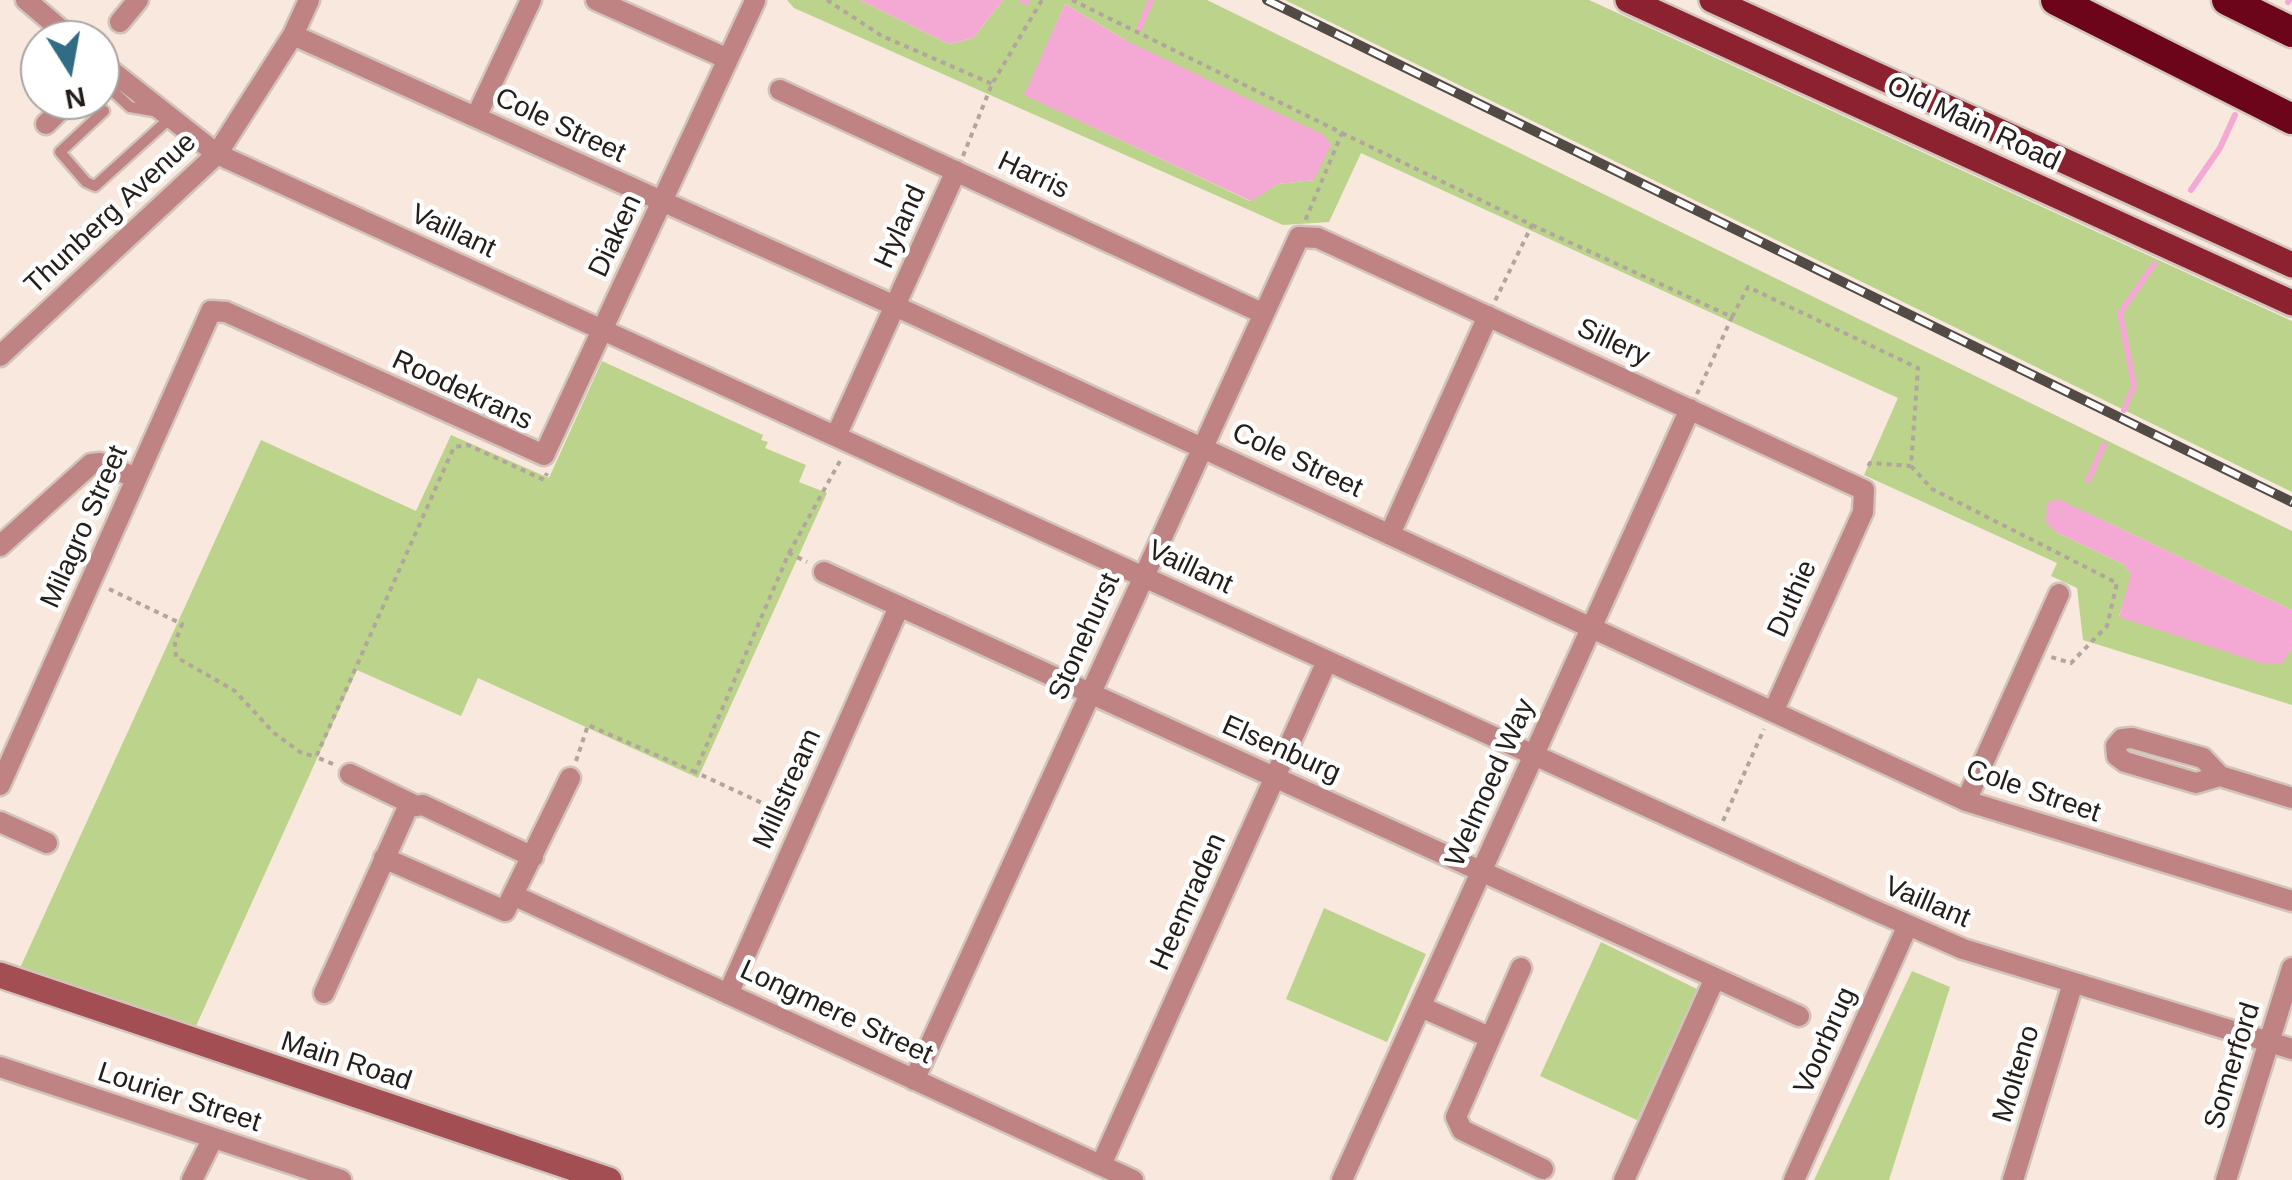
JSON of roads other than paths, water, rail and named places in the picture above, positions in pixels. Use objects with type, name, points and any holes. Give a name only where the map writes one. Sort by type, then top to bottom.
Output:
[{"type":"highway","points":[[2056,0],[2292,119]]},
{"type":"highway","points":[[2227,0],[2292,32]]},
{"type":"main road","name":"Old Main Road","points":[[1628,0],[2292,303]]},
{"type":"main road","name":"Old Main Road","points":[[1712,0],[2292,265]]},
{"type":"main road","name":"Main Road","points":[[0,975],[64,1000],[608,1180]]},
{"type":"main road","name":"Main Road","points":[[0,988],[64,1000]]},
{"type":"street","points":[[26,0],[50,20]]},
{"type":"street","points":[[120,22],[138,0]]},
{"type":"street","name":"Thunberg Avenue","points":[[0,356],[217,154],[293,35],[309,0]]},
{"type":"street","points":[[476,117],[531,0]]},
{"type":"street","points":[[596,0],[728,60]]},
{"type":"street","name":"Diaken","points":[[602,331],[756,1]]},
{"type":"street","name":"Cole Street","points":[[293,35],[895,306],[1966,802],[2292,901]]},
{"type":"street","name":"Vaillant","points":[[120,81],[217,154],[1908,926],[1963,949],[2292,1049]]},
{"type":"street","name":"Harris","points":[[780,90],[1262,313]]},
{"type":"street","points":[[46,124],[50,120]]},
{"type":"street","name":"Hyland","points":[[842,439],[895,306],[956,171]]},
{"type":"street","name":"Stonehurst","points":[[914,1080],[1262,313],[1308,238]]},
{"type":"street","name":"Sillery","points":[[1308,238],[1858,486],[1866,494],[1863,512]]},
{"type":"street","name":"Milagro Street","points":[[0,785],[209,315],[218,310],[232,315]]},
{"type":"street","name":"Roodekrans","points":[[232,315],[544,456],[602,331]]},
{"type":"street","points":[[1390,534],[1488,316]]},
{"type":"street","name":"Welmoed Way","points":[[1342,1180],[1690,409]]},
{"type":"street","points":[[0,546],[90,464],[100,462],[136,478]]},
{"type":"street","name":"Duthie","points":[[1774,710],[1863,512]]},
{"type":"street","name":"Elsenburg","points":[[824,572],[1798,1016]]},
{"type":"street","points":[[1966,802],[2058,594]]},
{"type":"street","name":"Millstream","points":[[728,994],[899,606]]},
{"type":"street","name":"Heemraden","points":[[1101,1166],[1327,661]]},
{"type":"street","points":[[350,774],[532,856]]},
{"type":"street","points":[[2220,776],[2292,798]]},
{"type":"street","points":[[515,896],[570,778]]},
{"type":"street","points":[[324,993],[412,804]]},
{"type":"street","points":[[0,822],[47,843]]},
{"type":"street","name":"Longmere Street","points":[[384,858],[498,910],[508,909],[515,896],[1133,1180]]},
{"type":"street","name":"Voorbrug","points":[[1794,1180],[1908,926]]},
{"type":"street","points":[[1520,968],[1456,1112],[1456,1122],[1470,1134],[1542,1169]]},
{"type":"street","name":"Somerford","points":[[2229,1180],[2292,968]]},
{"type":"street","points":[[1624,1180],[1716,978]]},
{"type":"street","name":"Molteno","points":[[2013,1180],[2074,983]]},
{"type":"street","points":[[1421,1007],[1489,1037]]},
{"type":"street","name":"Lourier Street","points":[[0,1067],[342,1180]]},
{"type":"street","points":[[192,1180],[213,1138]]},
{"type":"lane","points":[[94,120],[60,152],[86,182],[95,186],[164,116]]},
{"type":"waterway","points":[[1022,0],[1027,2]]},
{"type":"waterway","points":[[1139,29],[1151,0]]},
{"type":"waterway","points":[[2191,190],[2220,148],[2235,115]]},
{"type":"waterway","points":[[2124,410],[2134,385],[2120,313],[2154,264]]},
{"type":"waterway","points":[[2088,480],[2104,445]]},
{"type":"railway","points":[[1267,0],[2292,502]]}]
